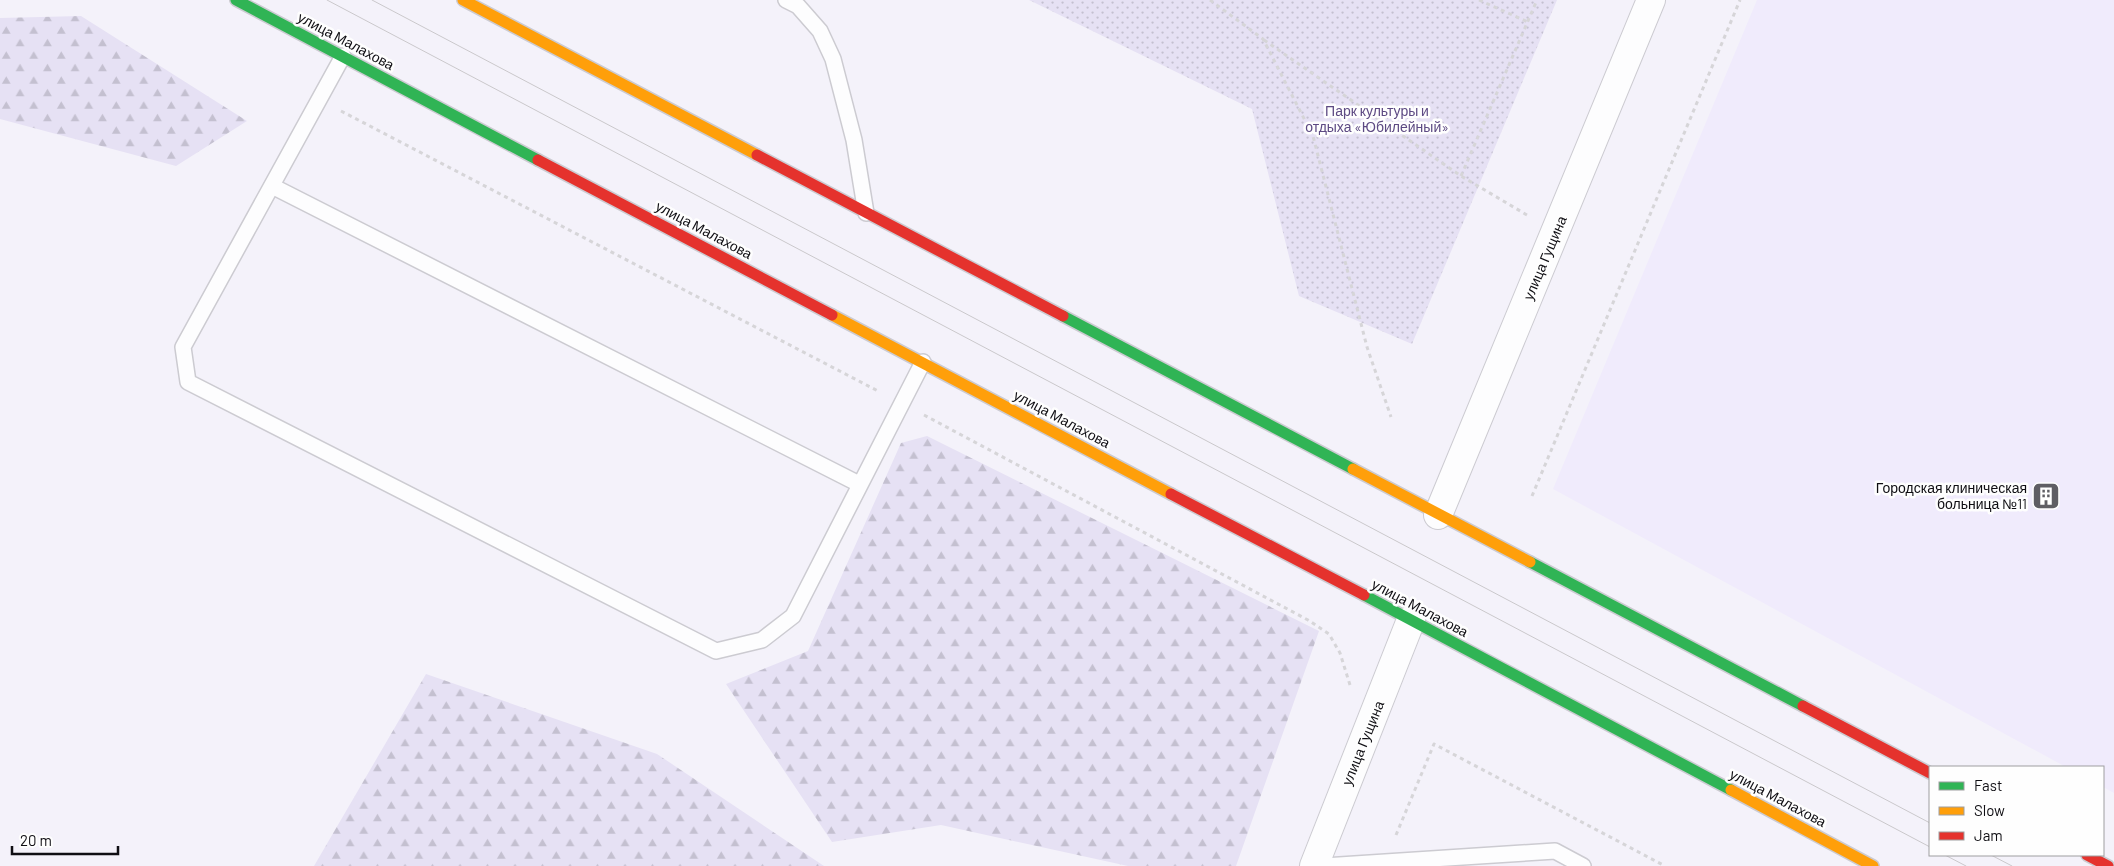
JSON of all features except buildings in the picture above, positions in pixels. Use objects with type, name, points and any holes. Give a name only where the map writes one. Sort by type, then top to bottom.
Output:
[{"type":"main road","name":"улица Малахова","points":[[236,0],[1873,866]]},
{"type":"main road","points":[[463,0],[1929,772]]},
{"type":"main road","points":[[2089,856],[2108,866]]},
{"type":"street","name":"улица Гущина","points":[[1438,515],[1651,0]]},
{"type":"street","name":"улица Гущина","points":[[1314,866],[1411,620]]},
{"type":"lane","points":[[786,0],[798,6],[820,31],[833,59],[854,140],[866,213]]},
{"type":"lane","points":[[343,56],[183,347],[188,382],[716,651],[762,640],[793,616],[923,362]]},
{"type":"lane","points":[[272,186],[859,484]]},
{"type":"lane","points":[[1324,866],[1555,851],[1583,866]]},
{"type":"path","points":[[1210,0],[1263,39],[1461,176],[1556,232]]},
{"type":"path","points":[[1479,0],[1528,22]]},
{"type":"path","points":[[1461,176],[1537,0]]},
{"type":"path","points":[[1532,496],[1740,0]]},
{"type":"path","points":[[1263,39],[1313,136],[1367,347],[1391,417]]},
{"type":"path","points":[[319,99],[902,404],[1308,620],[1329,634],[1348,672],[1352,692]]},
{"type":"path","points":[[1385,862],[1434,744],[1665,866]]},
{"type":"shaded area","points":[[1757,0],[2114,0],[2114,793],[2104,788],[2104,766],[2064,766],[1553,489]]},
{"type":"green space","name":"Парк культуры и отдыха «Юбилейный»","points":[[1029,0],[1557,0],[1412,344],[1299,296],[1252,109]]},
{"type":"green space","points":[[81,16],[247,121],[176,166],[0,119],[0,18]]},
{"type":"green space","points":[[927,436],[1319,631],[1236,866],[1128,866],[941,825],[832,842],[726,684],[808,651],[901,443]]},
{"type":"green space","points":[[426,674],[657,754],[824,866],[314,866]]},
{"type":"tram line","points":[[327,0],[1929,846]]},
{"type":"tram line","points":[[372,0],[1929,822]]},
{"type":"tram line","points":[[1947,856],[1966,866]]},
{"type":"tram line","points":[[1993,856],[2012,866]]},
{"type":"traffic: fast","points":[[236,0],[538,160]]},
{"type":"traffic: fast","points":[[1063,316],[1353,469]]},
{"type":"traffic: fast","points":[[1530,562],[1803,706]]},
{"type":"traffic: fast","points":[[1364,595],[1731,790]]},
{"type":"traffic: slow","points":[[463,0],[757,155]]},
{"type":"traffic: slow","points":[[832,315],[1171,494]]},
{"type":"traffic: slow","points":[[1353,469],[1530,562]]},
{"type":"traffic: slow","points":[[1731,790],[1873,866]]},
{"type":"traffic: jam","points":[[757,155],[1063,316]]},
{"type":"traffic: jam","points":[[538,160],[832,315]]},
{"type":"traffic: jam","points":[[1171,494],[1364,595]]},
{"type":"traffic: jam","points":[[1803,706],[1929,772]]},
{"type":"traffic: jam","points":[[2089,856],[2108,866]]},
{"type":"place","name":"Городская клиническая больница №11","points":[[2046,496]]}]
